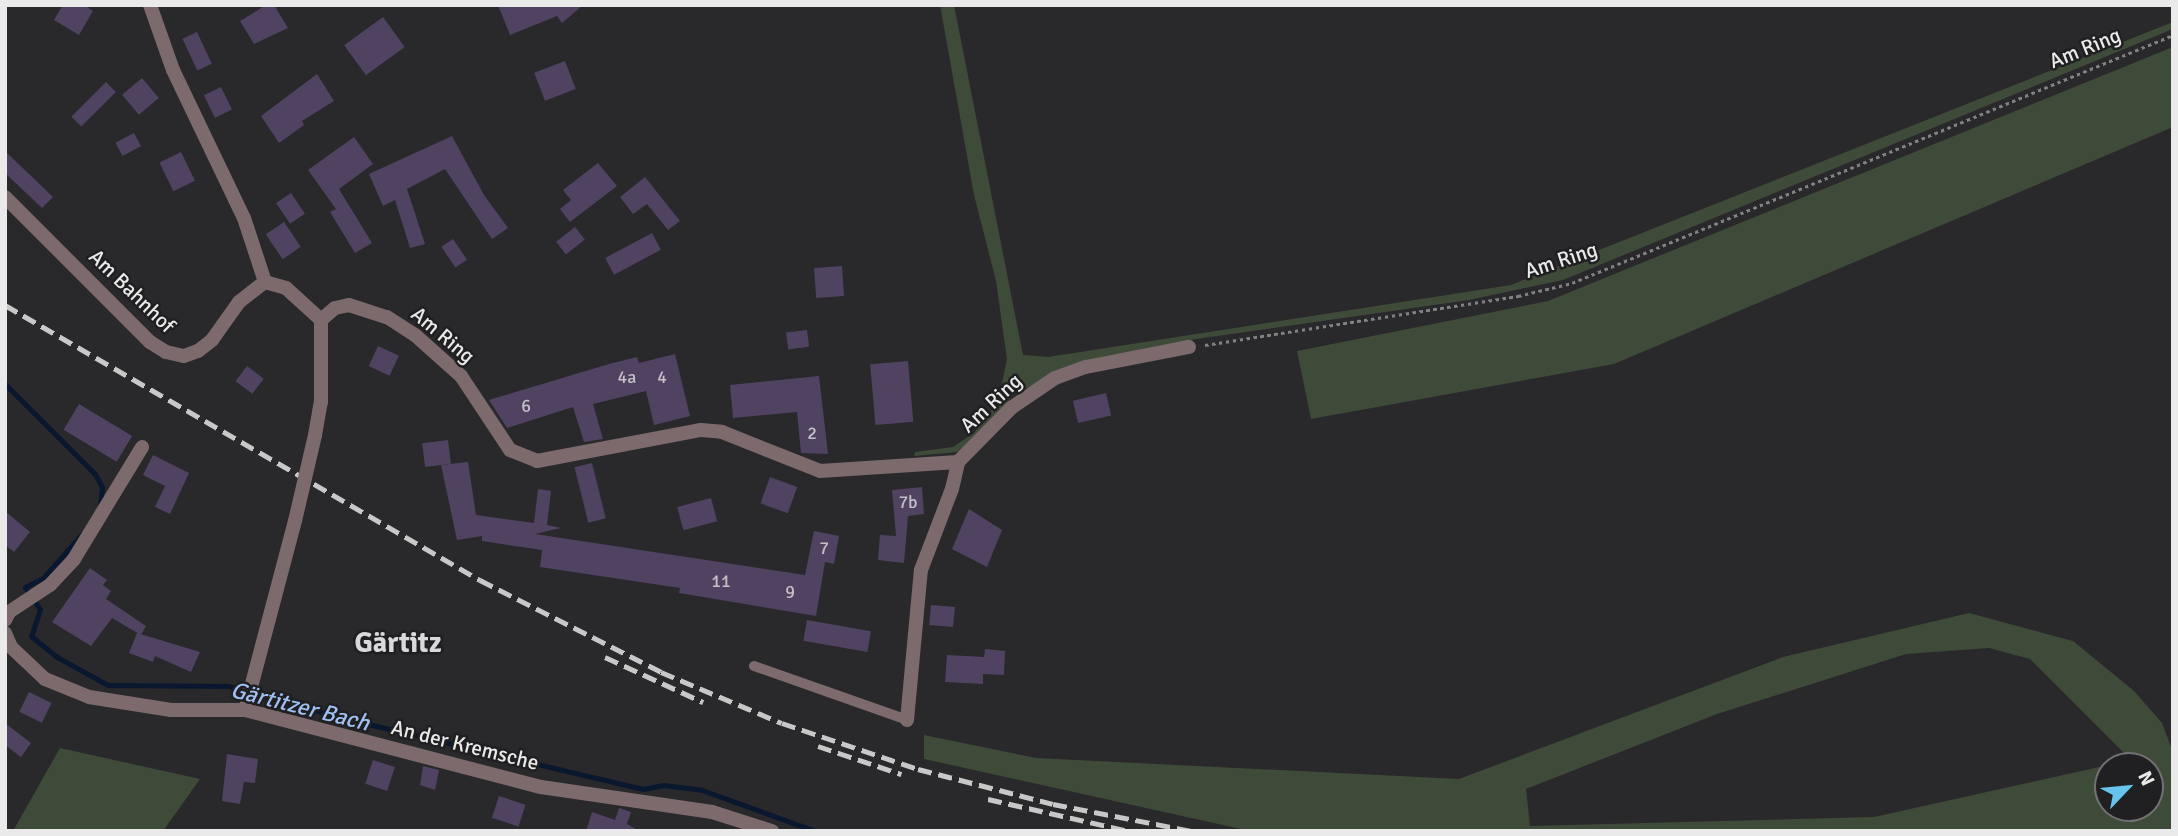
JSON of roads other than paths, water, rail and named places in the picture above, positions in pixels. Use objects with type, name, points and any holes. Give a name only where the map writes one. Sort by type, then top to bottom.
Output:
[{"type":"street","points":[[150,5],[173,69],[244,218],[265,282],[286,288],[321,320],[321,402],[315,435],[295,521],[251,673],[246,704]]},
{"type":"street","name":"Am Bahnhof","points":[[5,197],[150,342],[166,352],[184,356],[198,351],[212,340],[239,302],[265,282]]},
{"type":"street","name":"Am Ring","points":[[321,320],[335,308],[349,305],[403,326],[461,376],[497,435],[523,458],[554,460],[701,429],[722,432],[820,471],[958,462]]},
{"type":"street","name":"Am Ring","points":[[906,720],[921,570],[952,489],[958,462],[1011,408],[1055,378],[1098,365],[1189,348]]},
{"type":"street","points":[[5,620],[50,585],[92,535],[142,447]]},
{"type":"street","name":"An der Kremsche","points":[[5,633],[11,647],[45,679],[78,694],[130,706],[246,704],[541,787],[712,812],[772,831]]},
{"type":"lane","points":[[754,666],[906,720]]},
{"type":"waterway","name":"Gärtitzer Bach","points":[[5,384],[95,474],[102,487],[100,505]]},
{"type":"waterway","name":"Gärtitzer Bach","points":[[82,534],[43,578],[25,587],[40,609],[31,636],[57,657],[108,685],[228,686],[351,720],[643,789],[663,785],[702,790],[815,831]]},
{"type":"railway","points":[[5,305],[480,580],[661,672],[782,723],[918,769],[1053,804],[1192,831]]},
{"type":"railway","points":[[605,657],[703,702]]},
{"type":"railway","points":[[818,746],[901,774]]},
{"type":"railway","points":[[988,799],[1129,831]]},
{"type":"district","name":"Gärtitz","points":[[398,643]]}]
